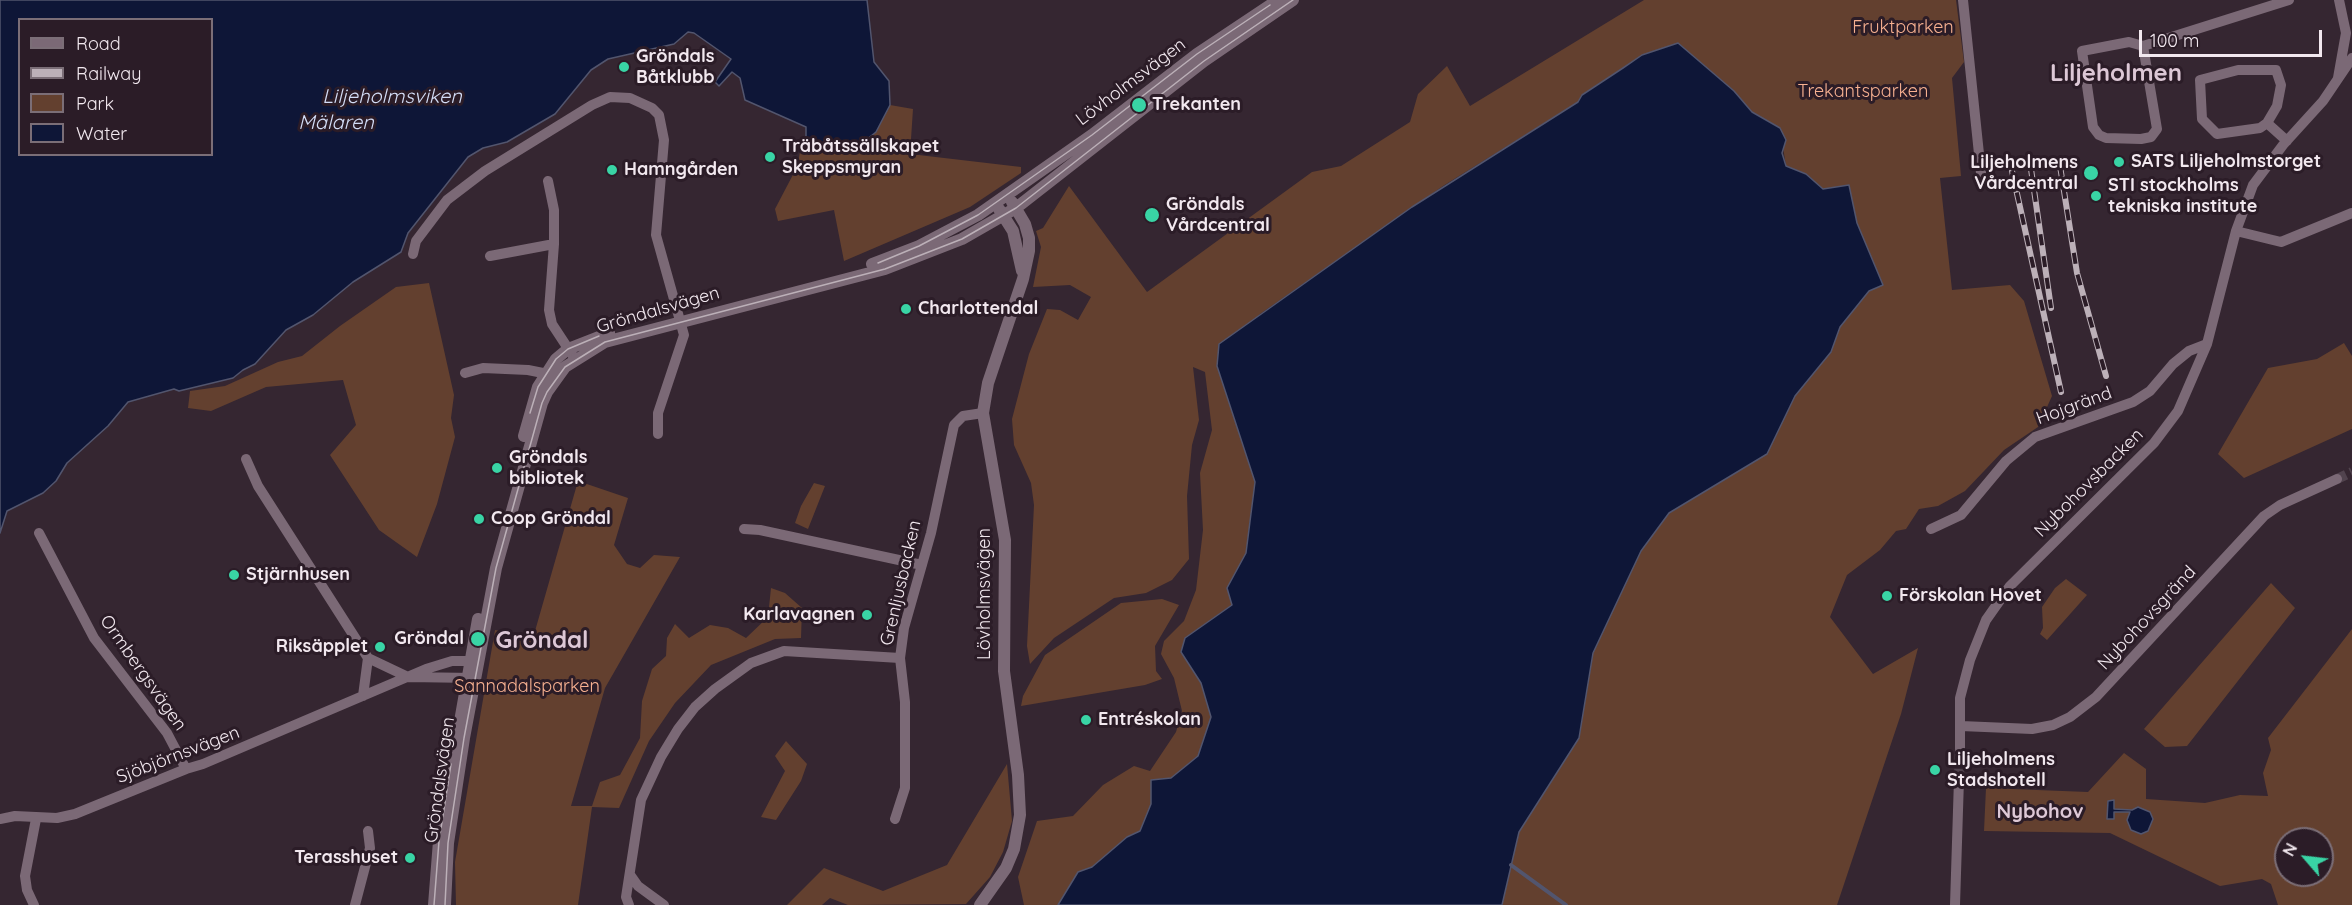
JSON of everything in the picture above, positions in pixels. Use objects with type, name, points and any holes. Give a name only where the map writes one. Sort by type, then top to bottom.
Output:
[{"type":"street","name":"Lövholmsvägen","points":[[1023,279],[1019,250],[995,203],[1092,135],[1197,54],[1278,0]]},
{"type":"street","name":"Lövholmsvägen","points":[[1016,208],[1204,61],[1293,0]]},
{"type":"street","points":[[1963,0],[1981,172]]},
{"type":"street","points":[[2143,46],[2157,129],[2151,137],[2141,139],[2106,138],[2099,135],[2093,127],[2082,51],[2129,42],[2143,46],[2289,0]]},
{"type":"street","name":"Nybohovsbacken","points":[[2338,0],[2346,33],[2338,79]]},
{"type":"street","name":"Nybohovsbacken","points":[[1960,749],[1960,698],[1970,660],[1986,620],[2001,597],[2154,443],[2178,411],[2207,344],[2236,231],[2253,184],[2323,101],[2352,58]]},
{"type":"street","points":[[2276,69],[2282,85],[2277,106],[2267,123],[2260,128],[2217,134],[2202,119],[2200,80],[2238,70],[2276,69]]},
{"type":"street","points":[[413,254],[416,241],[447,200],[485,171],[592,105],[610,97],[630,98],[644,102],[659,116],[664,140],[656,235],[684,335],[658,413],[658,434]]},
{"type":"street","points":[[2267,123],[2287,141]]},
{"type":"street","points":[[548,181],[554,210],[549,310],[552,324],[571,354]]},
{"type":"street","name":"Lövholmsvägen","points":[[980,905],[999,879],[1014,849],[1021,803],[1004,671],[1005,540],[998,486],[983,413],[988,383],[1023,279],[1029,238],[1008,195]]},
{"type":"street","name":"Gröndalsvägen","points":[[680,318],[883,261],[946,233],[995,203]]},
{"type":"street","name":"Gröndalsvägen","points":[[434,905],[439,841],[498,534],[535,396],[551,374],[571,354],[602,335],[895,266],[962,239],[1016,208]]},
{"type":"street","points":[[2236,231],[2281,242],[2352,213]]},
{"type":"street","points":[[490,256],[554,244]]},
{"type":"street","name":"Hojgränd","points":[[1931,529],[1961,515],[2006,461],[2036,437],[2133,402],[2150,391],[2173,364],[2189,351],[2207,344]]},
{"type":"street","points":[[465,373],[483,368],[551,374]]},
{"type":"street","name":"Grenljusbacken","points":[[894,819],[904,788],[905,702],[900,658],[904,628],[922,565],[954,425],[963,416],[983,413]]},
{"type":"street","points":[[246,459],[258,486],[368,658],[363,696]]},
{"type":"street","name":"Nybohovsgränd","points":[[1961,726],[2032,729],[2053,725],[2070,717],[2096,697],[2264,516],[2280,505],[2337,479]]},
{"type":"street","points":[[744,530],[760,530],[922,565]]},
{"type":"street","name":"Ormbergsvägen","points":[[39,533],[94,638],[167,733],[186,768]]},
{"type":"street","points":[[629,905],[626,897],[631,876],[638,815],[647,785],[678,729],[695,707],[751,663],[784,651],[900,658]]},
{"type":"street","name":"Sjöbjörnsvägen","points":[[368,658],[408,677],[470,678]]},
{"type":"street","name":"Sjöbjörnsvägen","points":[[0,819],[15,816],[36,819],[75,814],[186,768],[204,764],[408,677],[452,661],[473,661]]},
{"type":"street","name":"Gröndalsvägen","points":[[445,905],[448,843],[470,678]]},
{"type":"street","points":[[1954,905],[1959,778]]},
{"type":"street","points":[[34,905],[27,890],[25,876],[36,819]]},
{"type":"street","points":[[355,905],[370,848],[368,831]]},
{"type":"street","points":[[631,876],[638,886],[664,905]]},
{"type":"green space","points":[[1644,0],[1956,0],[1964,62],[1952,78],[1961,176],[1940,178],[1952,290],[2010,285],[2024,301],[2052,396],[2038,427],[2004,450],[1965,491],[1938,506],[1919,509],[1906,529],[1896,531],[1880,550],[1847,575],[1830,617],[1873,674],[1918,648],[1901,714],[1837,905],[1502,905],[1519,832],[1579,738],[1593,653],[1641,551],[1669,513],[1767,454],[1795,396],[1831,352],[1840,327],[1869,291],[1883,285],[1857,223],[1849,185],[1823,189],[1806,174],[1786,166],[1780,128],[1752,112],[1734,91],[1678,43],[1642,55],[1582,95],[1578,102],[1443,186],[1260,314],[1217,366],[1255,482],[1246,553],[1228,588],[1232,605],[1185,638],[1181,652],[1201,683],[1211,717],[1198,756],[1171,778],[1151,780],[1151,804],[1140,831],[1127,837],[1092,867],[1078,872],[1058,905],[1024,905],[1018,877],[1037,821],[1073,816],[1103,785],[1134,766],[1150,771],[1176,732],[1182,711],[1174,678],[1161,654],[1164,641],[1184,621],[1196,590],[1203,530],[1200,473],[1212,430],[1205,372],[1193,367],[1199,420],[1192,445],[1187,496],[1189,559],[1172,580],[1146,593],[1114,598],[1054,638],[1030,664],[1027,646],[1034,505],[1031,483],[1014,445],[1012,419],[1029,354],[1047,309],[1060,310],[1078,320],[1091,297],[1070,285],[1033,287],[1041,247],[1036,231],[1043,228],[1069,186],[1147,292],[1312,172],[1341,166],[1410,122],[1418,94],[1447,66],[1470,106]]},
{"type":"green space","points":[[890,105],[913,109],[910,154],[1021,167],[1021,173],[970,207],[844,261],[834,210],[778,221],[775,209],[797,167],[801,147],[812,144],[818,149],[857,148],[876,132]]},
{"type":"green space","points":[[429,283],[454,395],[451,418],[455,437],[437,504],[417,557],[379,530],[330,455],[356,425],[343,380],[266,387],[211,411],[188,408],[190,391],[225,386],[278,362],[302,356],[396,287]]},
{"type":"green space","points":[[2344,343],[2352,356],[2352,429],[2244,478],[2218,454],[2268,368],[2317,359]]},
{"type":"green space","name":"Sannadalsparken","points":[[578,481],[628,498],[614,545],[627,564],[640,568],[654,555],[680,557],[605,688],[571,806],[592,806],[600,782],[620,775],[640,738],[642,701],[652,669],[666,656],[667,638],[675,624],[689,638],[710,625],[728,628],[746,638],[768,617],[771,588],[785,593],[802,608],[801,638],[775,639],[711,665],[675,703],[649,741],[619,808],[592,807],[578,905],[456,905],[455,862],[495,630],[533,638]]},
{"type":"green space","points":[[814,483],[825,486],[808,529],[795,523],[801,506]]},
{"type":"green space","points":[[2066,579],[2087,595],[2047,640],[2040,634],[2043,628],[2042,607],[2055,588]]},
{"type":"green space","points":[[2271,583],[2295,608],[2187,746],[2165,747],[2144,729]]},
{"type":"green space","points":[[1162,599],[1179,605],[1155,646],[1156,671],[1162,679],[1145,685],[1021,706],[1023,696],[1045,655],[1121,603]]},
{"type":"green space","points":[[2352,629],[2352,905],[2278,905],[2271,884],[2262,879],[2220,886],[2110,833],[1984,831],[1986,788],[2088,792],[2124,753],[2146,769],[2146,799],[2205,803],[2240,795],[2268,796],[2263,773],[2271,750],[2268,738]]},
{"type":"green space","points":[[786,741],[807,764],[801,781],[776,820],[761,817],[785,771],[775,756]]},
{"type":"green space","points":[[1007,764],[1012,821],[1003,852],[990,877],[966,904],[848,905],[830,898],[822,905],[787,905],[824,868],[883,891],[947,865]]},
{"type":"water","name":"Mälaren","points":[[0,0],[867,0],[874,62],[889,81],[890,105],[876,132],[856,148],[818,149],[812,144],[806,144],[806,127],[745,100],[740,78],[732,72],[719,86],[715,82],[731,59],[694,33],[688,32],[674,44],[608,59],[591,70],[555,114],[507,142],[483,148],[468,157],[408,233],[401,252],[353,282],[313,315],[286,330],[255,364],[233,378],[179,391],[174,389],[128,402],[108,426],[67,463],[56,481],[43,493],[7,511],[0,533]]},
{"type":"water","points":[[1678,43],[1734,91],[1752,112],[1780,128],[1786,140],[1782,153],[1786,166],[1806,174],[1823,189],[1849,185],[1857,223],[1883,285],[1869,291],[1840,327],[1831,352],[1795,396],[1767,454],[1669,513],[1641,551],[1593,653],[1579,738],[1519,832],[1502,905],[1058,905],[1078,872],[1092,867],[1127,837],[1140,831],[1151,804],[1151,780],[1171,778],[1198,756],[1211,717],[1201,683],[1181,652],[1185,638],[1232,605],[1227,588],[1246,553],[1255,482],[1217,366],[1219,344],[1412,207],[1578,102],[1582,95],[1642,55]]},
{"type":"water","points":[[2114,800],[2114,809],[2132,810],[2138,807],[2150,812],[2153,819],[2148,831],[2141,834],[2131,830],[2127,820],[2130,812],[2114,812],[2114,819],[2107,819],[2108,801]]},
{"type":"waterway","points":[[1511,865],[1566,905]]},
{"type":"tunnel","points":[[2337,479],[2352,472]]},
{"type":"tunnel","points":[[1959,779],[1960,749]]},
{"type":"tram line","points":[[445,905],[448,843],[464,738],[496,568],[542,403],[565,367],[605,342],[885,269],[962,239],[1016,208],[1204,61],[1293,0]]},
{"type":"tram line","points":[[878,263],[919,246],[978,215],[1092,135],[1197,54],[1270,5]]},
{"type":"tram line","points":[[530,413],[538,387],[556,359],[568,349],[599,336]]},
{"type":"tram line","points":[[434,905],[439,841],[451,764]]},
{"type":"railway","points":[[2060,166],[2077,273],[2106,376]]},
{"type":"railway","points":[[2031,169],[2051,308]]},
{"type":"railway","points":[[2012,171],[2061,392]]},
{"type":"place","name":"Gröndals Båtklubb","points":[[624,67]]},
{"type":"place","name":"Trekanten","points":[[1139,105]]},
{"type":"place","name":"Träbåtssällskapet Skeppsmyran","points":[[770,157]]},
{"type":"place","name":"SATS Liljeholmstorget","points":[[2119,162]]},
{"type":"place","name":"Hamngården","points":[[612,170]]},
{"type":"place","name":"Liljeholmens Vårdcentral","points":[[2091,173]]},
{"type":"place","name":"STI stockholms tekniska institute","points":[[2096,196]]},
{"type":"place","name":"Gröndals Vårdcentral","points":[[1152,215]]},
{"type":"place","name":"Charlottendal","points":[[906,309]]},
{"type":"place","name":"Gröndals bibliotek","points":[[497,468]]},
{"type":"place","name":"Coop Gröndal","points":[[479,519]]},
{"type":"place","name":"Stjärnhusen","points":[[234,575]]},
{"type":"place","name":"Förskolan Hovet","points":[[1887,596]]},
{"type":"place","name":"Karlavagnen","points":[[867,615]]},
{"type":"place","name":"Gröndal","points":[[478,639]]},
{"type":"place","name":"Riksäpplet","points":[[380,647]]},
{"type":"place","name":"Entréskolan","points":[[1086,720]]},
{"type":"place","name":"Liljeholmens Stadshotell","points":[[1935,770]]},
{"type":"place","name":"Terasshuset","points":[[410,858]]},
{"type":"district","name":"Liljeholmen","points":[[2116,74]]},
{"type":"district","name":"Gröndal","points":[[542,641]]},
{"type":"district","name":"Nybohov","points":[[2040,812]]},
{"type":"park label","name":"Fruktparken","points":[[1903,28]]},
{"type":"park label","name":"Trekantsparken","points":[[1863,92]]},
{"type":"water label","name":"Liljeholmsviken","points":[[392,97]]}]
